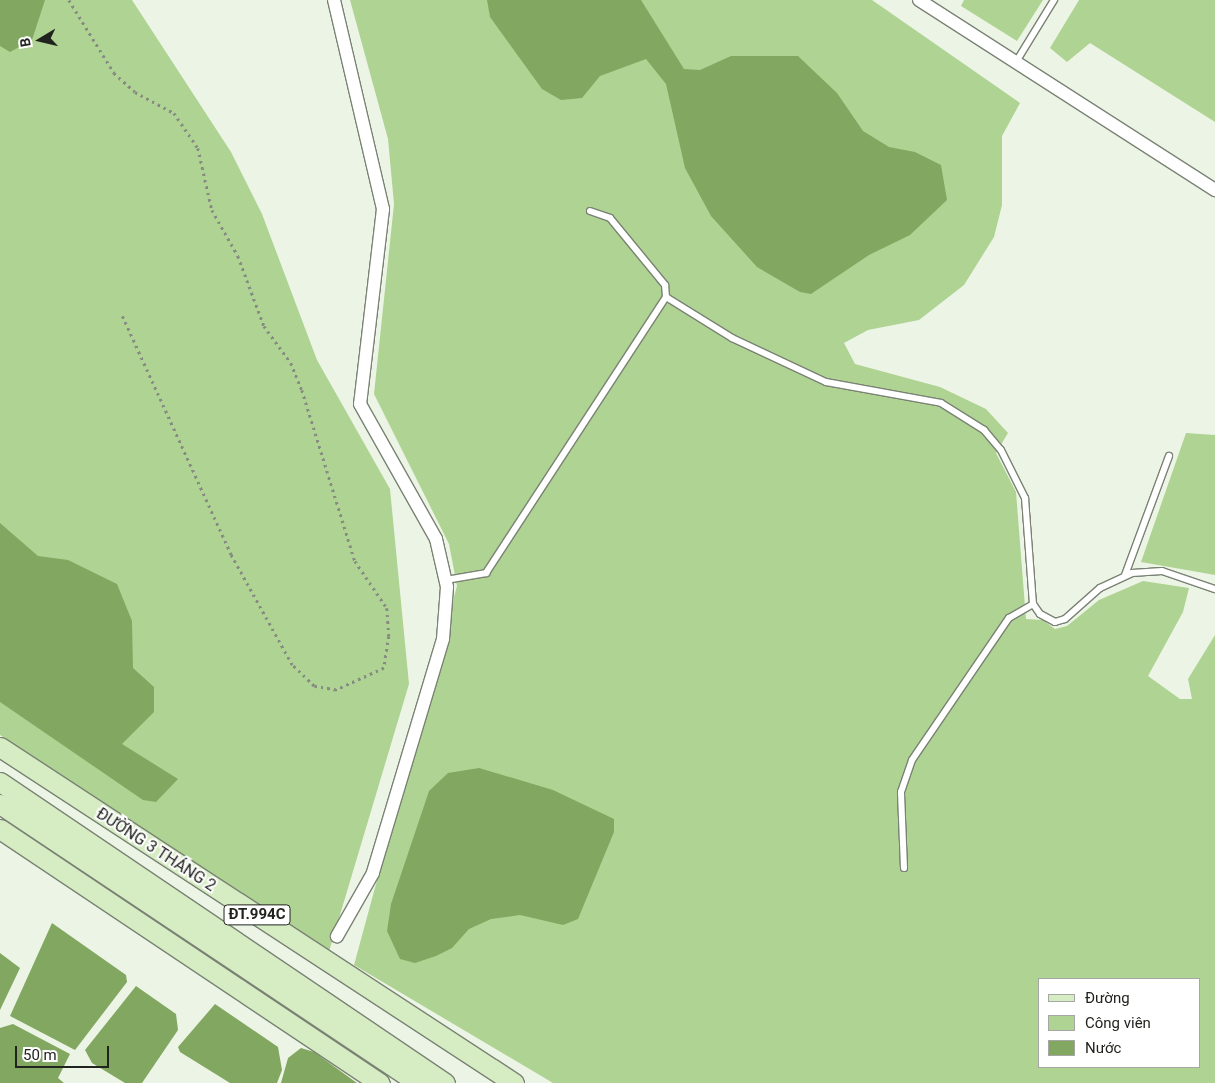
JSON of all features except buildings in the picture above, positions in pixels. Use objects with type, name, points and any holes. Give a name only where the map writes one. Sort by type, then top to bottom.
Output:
[{"type":"main road","name":"ĐƯỜNG 3 THÁNG 2","points":[[0,747],[514,1083]]},
{"type":"main road","name":"ĐƯỜNG 3 THÁNG 2","points":[[0,782],[445,1083]]},
{"type":"main road","name":"ĐT.994C","points":[[0,804],[418,1083]]},
{"type":"main road","points":[[0,829],[380,1083]]},
{"type":"street","points":[[334,0],[383,209],[360,404],[436,539],[446,580],[443,639],[376,864],[337,936]]},
{"type":"street","points":[[919,0],[1215,190]]},
{"type":"lane","points":[[1016,62],[1054,0]]},
{"type":"lane","points":[[446,580],[486,573],[666,298],[664,285],[610,218],[590,211]]},
{"type":"lane","points":[[666,298],[746,346],[803,373],[826,382],[941,403],[984,430],[1001,450],[1025,498],[1032,604],[1055,622],[1126,575],[1162,571],[1215,589]]},
{"type":"lane","points":[[1126,575],[1169,456]]},
{"type":"lane","points":[[904,868],[901,792],[912,760],[1009,618],[1032,604]]},
{"type":"path","points":[[69,0],[82,28],[114,73],[135,92],[174,113],[198,148],[212,210],[238,256],[264,326],[291,363],[302,390],[355,561],[386,608],[389,636],[384,668],[336,690],[314,686],[292,665],[231,554],[122,316]]},
{"type":"green space","points":[[0,0],[132,0],[231,152],[262,214],[317,360],[390,489],[409,684],[328,955],[0,735]]},
{"type":"green space","points":[[350,0],[872,0],[1020,103],[1002,136],[1002,205],[994,237],[964,285],[919,320],[868,330],[844,343],[855,364],[940,387],[986,409],[1008,433],[996,453],[1016,492],[1026,619],[1043,620],[1055,629],[1067,626],[1099,600],[1143,581],[1189,588],[1183,612],[1148,676],[1180,699],[1192,699],[1188,679],[1215,635],[1215,1083],[553,1083],[354,965],[457,586],[449,544],[374,394],[394,204],[388,139]]},
{"type":"green space","points":[[964,0],[1043,0],[1017,41],[961,6]]},
{"type":"green space","points":[[1079,0],[1215,0],[1215,122],[1090,43],[1067,62],[1050,48]]},
{"type":"green space","points":[[1186,433],[1215,435],[1215,575],[1141,562]]},
{"type":"water","points":[[0,0],[45,0],[32,40],[10,52],[0,46]]},
{"type":"water","points":[[487,0],[641,0],[684,69],[700,70],[731,56],[798,56],[837,93],[863,131],[889,147],[915,152],[941,165],[947,200],[910,235],[869,255],[811,294],[800,292],[757,267],[711,216],[685,168],[666,84],[646,59],[600,76],[582,98],[561,100],[542,89],[490,17]]},
{"type":"water","points":[[0,523],[38,556],[68,560],[117,584],[132,621],[133,668],[154,687],[154,712],[122,744],[178,779],[156,802],[143,800],[0,702]]},
{"type":"water","points":[[479,768],[553,790],[614,819],[614,832],[578,919],[563,925],[520,915],[491,919],[469,929],[452,948],[436,956],[415,963],[400,959],[387,931],[391,904],[429,791],[448,773]]},
{"type":"water","points":[[52,923],[126,975],[127,982],[75,1050],[10,1016]]},
{"type":"water","points":[[0,953],[20,968],[0,1010]]},
{"type":"water","points":[[136,986],[176,1014],[178,1030],[142,1083],[125,1083],[92,1063],[85,1050]]},
{"type":"water","points":[[215,1004],[278,1047],[282,1070],[277,1083],[230,1083],[180,1052],[178,1047]]},
{"type":"water","points":[[13,1024],[70,1054],[58,1078],[64,1083],[0,1083],[0,1028]]},
{"type":"water","points":[[301,1048],[314,1052],[357,1083],[281,1083],[288,1058]]}]
